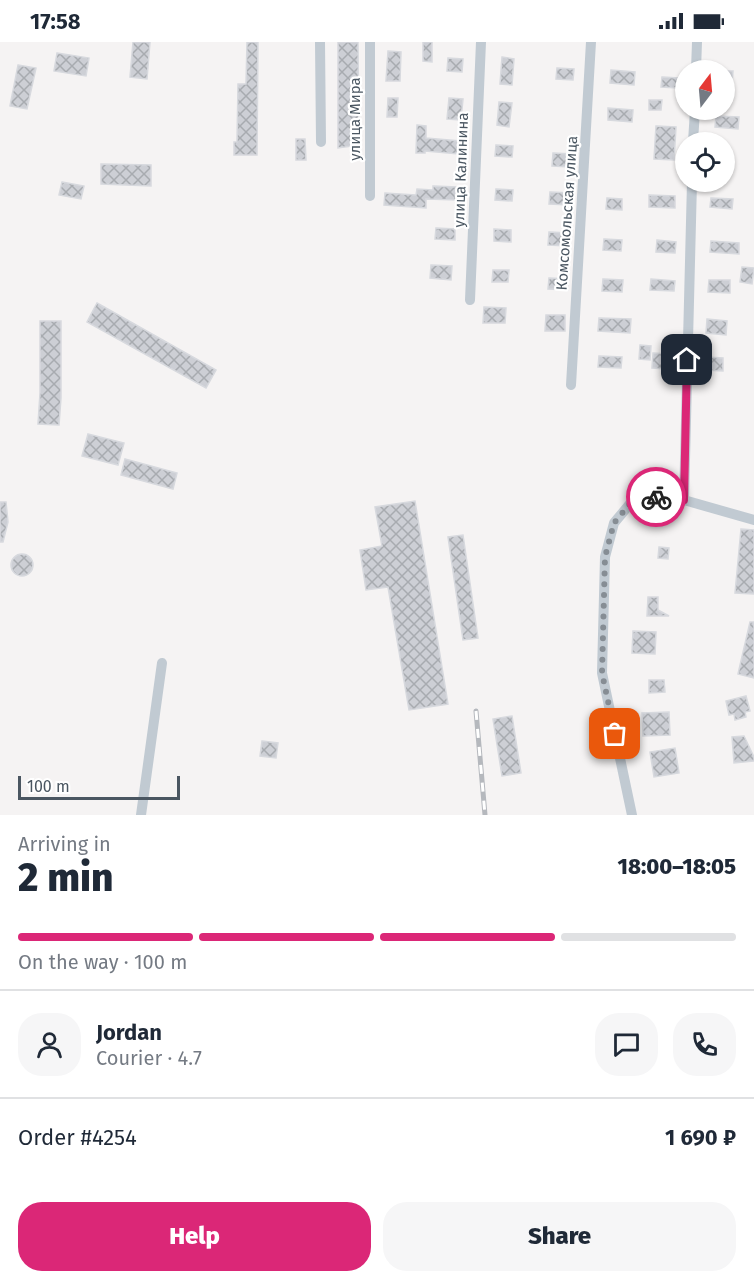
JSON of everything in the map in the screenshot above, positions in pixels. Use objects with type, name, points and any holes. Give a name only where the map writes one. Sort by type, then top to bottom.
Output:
[{"type":"street","points":[[320,42],[321,141]]},
{"type":"street","name":"улица Мира","points":[[369,196],[370,42]]},
{"type":"street","name":"улица Калинина","points":[[470,300],[481,42]]},
{"type":"street","name":"Комсомольская улица","points":[[571,385],[591,42]]},
{"type":"street","points":[[696,60],[697,42]]},
{"type":"street","points":[[684,500],[692,192]]},
{"type":"street","points":[[632,815],[602,673],[605,557],[614,523],[634,499],[653,496],[684,500],[754,520]]},
{"type":"street","points":[[141,815],[162,663]]},
{"type":"building","points":[[133,42],[150,42],[147,79],[130,77]]},
{"type":"building","points":[[247,42],[258,42],[257,155],[234,155],[234,142],[237,142],[238,84],[246,84]]},
{"type":"building","points":[[338,42],[358,42],[359,145],[338,148]]},
{"type":"building","points":[[423,42],[432,42],[432,62],[423,61]]},
{"type":"building","points":[[388,51],[401,52],[400,81],[386,81]]},
{"type":"building","points":[[57,53],[89,58],[86,76],[54,71]]},
{"type":"building","points":[[502,57],[514,59],[512,85],[500,84]]},
{"type":"building","points":[[448,58],[463,59],[462,72],[447,71]]},
{"type":"building","points":[[18,65],[36,68],[27,109],[10,106]]},
{"type":"building","points":[[557,68],[574,69],[573,80],[556,79]]},
{"type":"building","points":[[611,70],[635,72],[634,85],[610,83]]},
{"type":"building","points":[[662,77],[675,78],[675,88],[661,87]]},
{"type":"building","points":[[388,98],[398,98],[397,117],[387,117]]},
{"type":"building","points":[[449,98],[463,99],[461,120],[447,119]]},
{"type":"building","points":[[649,100],[662,100],[661,110],[649,110]]},
{"type":"building","points":[[499,102],[512,103],[509,127],[497,125]]},
{"type":"building","points":[[608,108],[633,110],[632,122],[608,120]]},
{"type":"building","points":[[735,117],[739,117],[738,129],[715,127],[716,120],[735,120]]},
{"type":"building","points":[[417,125],[426,126],[426,138],[460,141],[459,154],[425,151],[425,153],[416,153]]},
{"type":"building","points":[[656,126],[676,127],[674,160],[654,159]]},
{"type":"building","points":[[296,139],[305,139],[306,160],[296,160]]},
{"type":"building","points":[[496,145],[513,146],[512,157],[495,156]]},
{"type":"building","points":[[553,153],[572,154],[571,167],[552,166]]},
{"type":"building","points":[[101,164],[151,165],[151,186],[101,184]]},
{"type":"building","points":[[62,182],[84,186],[81,199],[59,195]]},
{"type":"building","points":[[433,186],[457,187],[457,200],[426,199],[426,208],[384,205],[385,193],[416,195],[417,189],[433,190]]},
{"type":"building","points":[[496,189],[513,190],[512,201],[495,200]]},
{"type":"building","points":[[550,192],[571,193],[570,205],[549,204]]},
{"type":"building","points":[[649,195],[675,196],[675,208],[649,207]]},
{"type":"building","points":[[607,198],[622,199],[622,210],[606,209]]},
{"type":"building","points":[[711,198],[733,199],[732,209],[710,207]]},
{"type":"building","points":[[436,228],[455,229],[455,240],[435,239]]},
{"type":"building","points":[[494,229],[511,230],[511,242],[494,241]]},
{"type":"building","points":[[549,232],[569,233],[568,246],[548,245]]},
{"type":"building","points":[[604,239],[622,240],[621,251],[603,250]]},
{"type":"building","points":[[657,240],[676,242],[675,253],[656,252]]},
{"type":"building","points":[[711,241],[739,243],[739,254],[710,252]]},
{"type":"building","points":[[431,265],[452,266],[451,280],[430,278]]},
{"type":"building","points":[[742,267],[754,268],[752,284],[740,282]]},
{"type":"building","points":[[493,270],[509,270],[508,282],[492,282]]},
{"type":"building","points":[[549,278],[568,279],[568,290],[548,289]]},
{"type":"building","points":[[603,279],[623,280],[622,292],[602,291]]},
{"type":"building","points":[[651,279],[675,281],[674,291],[650,290]]},
{"type":"building","points":[[709,280],[730,280],[730,293],[708,292]]},
{"type":"building","points":[[97,303],[216,370],[206,388],[87,322]]},
{"type":"building","points":[[484,307],[506,308],[505,323],[483,323]]},
{"type":"building","points":[[546,315],[565,315],[565,331],[545,331]]},
{"type":"building","points":[[599,318],[631,319],[630,333],[598,331]]},
{"type":"building","points":[[707,319],[727,321],[726,335],[706,333]]},
{"type":"building","points":[[40,321],[61,321],[59,425],[38,424]]},
{"type":"building","points":[[640,345],[651,346],[650,360],[639,359]]},
{"type":"building","points":[[653,353],[668,354],[666,369],[652,368]]},
{"type":"building","points":[[599,356],[622,357],[621,368],[598,367]]},
{"type":"building","points":[[706,357],[723,358],[723,371],[705,370]]},
{"type":"building","points":[[88,434],[124,443],[118,465],[82,456]]},
{"type":"building","points":[[125,459],[177,473],[173,489],[121,475]]},
{"type":"building","points":[[415,501],[448,704],[409,710],[388,587],[366,590],[360,550],[382,546],[375,507]]},
{"type":"building","points":[[0,502],[6,502],[8,522],[3,542],[0,542]]},
{"type":"building","points":[[741,529],[754,530],[754,594],[735,593]]},
{"type":"building","points":[[463,535],[478,638],[463,640],[448,537]]},
{"type":"building","points":[[659,547],[669,548],[668,559],[658,558]]},
{"type":"building","points":[[18,554],[26,554],[33,561],[33,569],[26,576],[18,576],[11,569],[11,561]]},
{"type":"building","points":[[648,597],[658,597],[658,610],[669,616],[647,616]]},
{"type":"building","points":[[750,622],[754,622],[754,678],[738,674]]},
{"type":"building","points":[[633,631],[656,632],[655,654],[632,653]]},
{"type":"building","points":[[649,680],[664,680],[665,692],[649,693]]},
{"type":"building","points":[[746,696],[750,711],[745,712],[746,717],[735,720],[734,714],[729,715],[726,701]]},
{"type":"building","points":[[669,712],[670,735],[643,736],[642,713]]},
{"type":"building","points":[[512,716],[521,773],[502,776],[493,719]]},
{"type":"building","points":[[744,736],[754,761],[734,763],[732,737]]},
{"type":"building","points":[[262,741],[278,743],[276,758],[260,756]]},
{"type":"building","points":[[675,748],[679,773],[654,777],[650,752]]},
{"type":"railway","points":[[476,711],[485,815]]},
{"type":"way so far","points":[[615,734],[602,673],[605,557],[614,523],[634,499],[656,497]]},
{"type":"route","points":[[656,497],[684,500],[687,360]]}]
